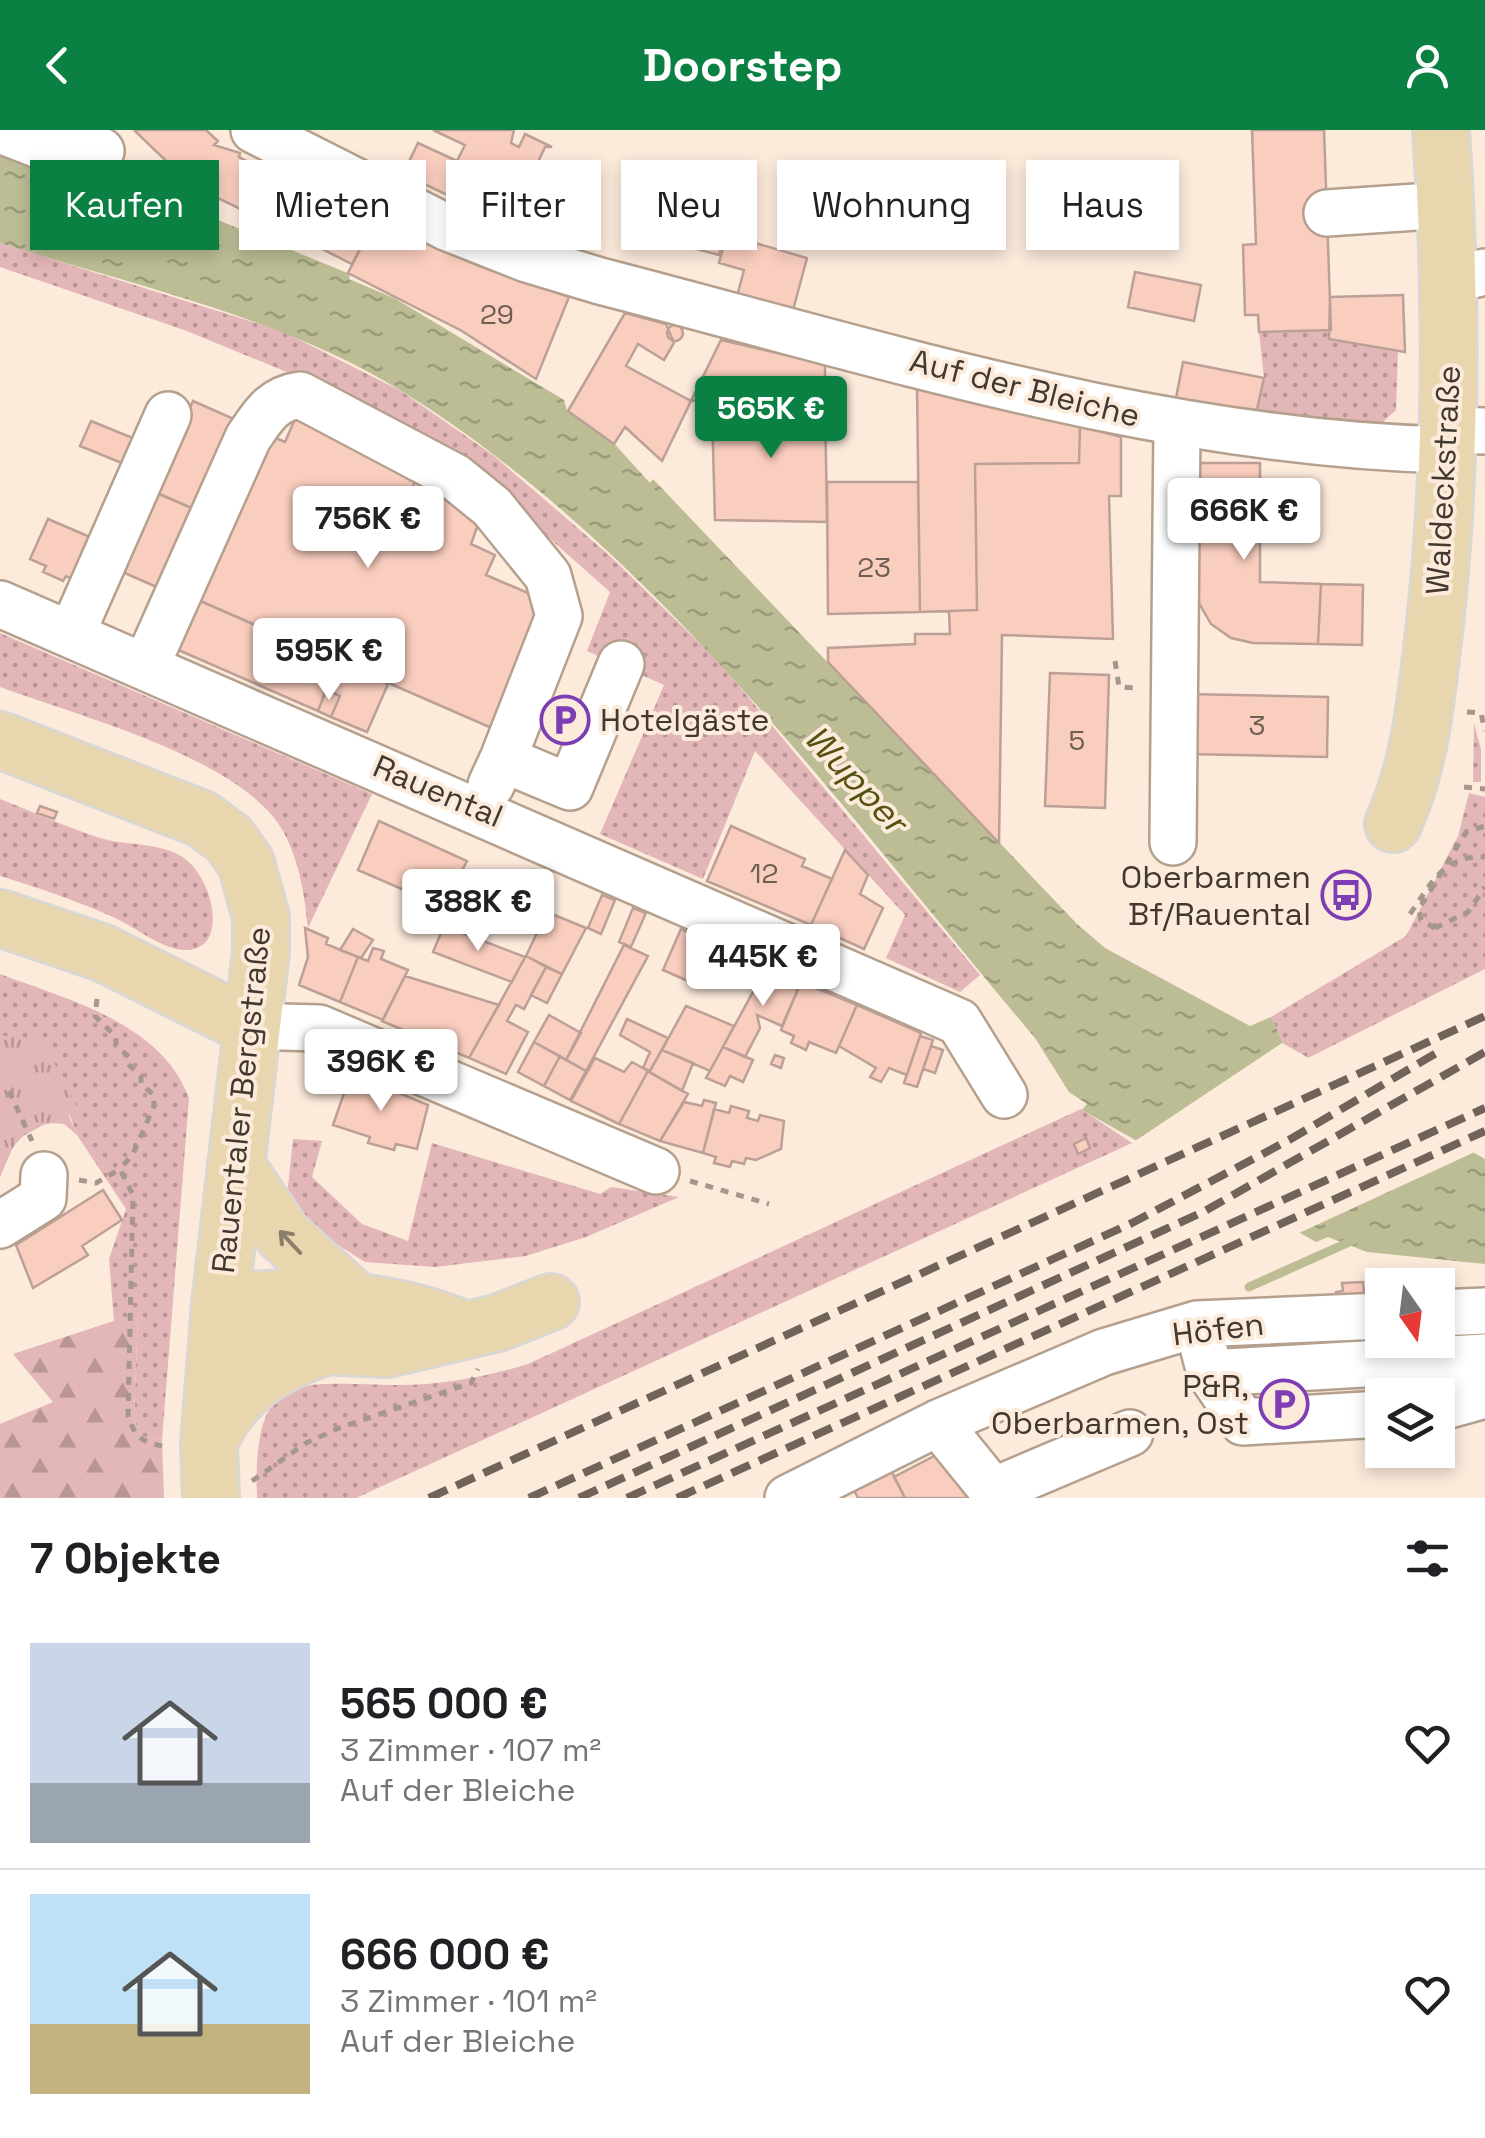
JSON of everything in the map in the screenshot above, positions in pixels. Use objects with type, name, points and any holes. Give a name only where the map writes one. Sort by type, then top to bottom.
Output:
[{"type":"main road","name":"Waldeckstraße","points":[[1393,824],[1422,735],[1460,437],[1468,276],[1446,205],[1441,130]]},
{"type":"main road","name":"Rauentaler Bergstraße","points":[[0,740],[202,819],[228,839],[254,880],[261,952],[249,1026],[220,1311],[222,1477]]},
{"type":"main road","points":[[0,918],[102,953],[249,1026]]},
{"type":"main road","points":[[236,1165],[282,1234],[360,1306]]},
{"type":"main road","points":[[220,1311],[310,1296],[416,1314],[470,1328]]},
{"type":"main road","points":[[220,1311],[260,1334],[322,1348],[387,1349],[551,1302]]},
{"type":"main road","points":[[222,1477],[218,1423],[247,1388],[278,1366],[322,1348]]},
{"type":"street","points":[[0,130],[44,148],[101,151]]},
{"type":"street","name":"Auf der Bleiche","points":[[254,130],[446,227],[526,260],[875,352],[1177,425],[1289,440],[1460,437]]},
{"type":"street","points":[[1327,213],[1446,205]]},
{"type":"street","points":[[146,666],[248,438],[267,410],[284,397],[300,395],[455,478],[492,507],[548,576],[558,616],[480,809]]},
{"type":"street","points":[[72,633],[168,414]]},
{"type":"street","name":"Auf der Bleiche","points":[[1173,842],[1177,425]]},
{"type":"street","name":"Rauental","points":[[0,604],[480,809],[959,1022],[1004,1095]]},
{"type":"street","points":[[503,760],[570,787],[621,664]]},
{"type":"street","points":[[249,1026],[319,1028],[656,1171]]},
{"type":"street","points":[[0,1225],[43,1198],[44,1175]]},
{"type":"street","points":[[1455,1313],[1485,1311]]},
{"type":"street","name":"Höfen","points":[[788,1498],[938,1424],[1104,1352],[1198,1324],[1365,1317]]},
{"type":"street","points":[[1198,1324],[1210,1373],[1243,1422],[1365,1415]]},
{"type":"street","points":[[1210,1373],[1485,1357]]},
{"type":"street","points":[[1455,1403],[1485,1395]]},
{"type":"street","points":[[938,1424],[994,1491],[1130,1433]]},
{"type":"path","points":[[1115,660],[1119,687],[1139,688]]},
{"type":"path","points":[[1480,713],[1485,731]]},
{"type":"path","points":[[1464,787],[1485,789]]},
{"type":"path","points":[[1485,826],[1466,832],[1419,910],[1421,920],[1435,928],[1468,912],[1485,887]]},
{"type":"path","points":[[1410,914],[1444,865],[1458,858],[1485,857]]},
{"type":"path","points":[[9,1090],[44,1175],[96,1183],[120,1169],[133,1154],[154,1106],[154,1095],[141,1084],[141,1076],[128,1064],[129,1056],[103,1025]]},
{"type":"path","points":[[120,1169],[132,1195],[133,1208],[128,1415],[134,1435]]},
{"type":"path","points":[[656,1171],[768,1204]]},
{"type":"path","points":[[222,1477],[339,1428],[472,1384],[479,1375],[470,1328]]},
{"type":"green space","points":[[0,243],[282,331],[401,391],[493,455],[610,556],[719,662],[980,975],[960,992],[886,958],[905,915],[755,751],[703,879],[600,834],[664,685],[587,651],[610,592],[530,521],[352,399],[187,331],[0,267]]},
{"type":"green space","points":[[1328,330],[1329,339],[1398,351],[1396,410],[1383,422],[1256,414],[1264,378],[1259,332]]},
{"type":"green space","points":[[0,633],[372,794],[308,928],[294,854],[283,831],[262,805],[232,782],[155,742],[0,687]]},
{"type":"green space","points":[[1474,724],[1481,749],[1481,782],[1473,782]]},
{"type":"green space","points":[[1469,793],[1485,797],[1485,969],[1308,1058],[1284,1045],[1271,1017],[1406,936],[1458,836]]},
{"type":"green space","points":[[0,799],[100,838],[162,848],[181,856],[193,866],[209,897],[212,930],[206,942],[194,949],[168,947],[101,912],[0,876]]},
{"type":"green space","points":[[0,974],[83,1005],[135,1033],[176,1072],[189,1098],[162,1440],[141,1436],[134,1419],[138,1314],[114,1321],[109,1259],[126,1209],[77,1135],[43,1041],[12,1038],[45,1124],[16,1140],[0,1177]]},
{"type":"green space","points":[[0,1035],[43,1041],[78,1108],[69,1116],[77,1135],[64,1124],[51,1123],[30,1130],[15,1145],[0,1177]]},
{"type":"green space","points":[[1081,1109],[1132,1143],[356,1498],[257,1498],[263,1425],[273,1404],[288,1392],[333,1384],[448,1382],[528,1364]]},
{"type":"green space","points":[[293,1139],[322,1141],[312,1177],[362,1224],[408,1241],[432,1143],[600,1194],[611,1187],[679,1197],[586,1237],[526,1256],[435,1267],[365,1262],[297,1219],[287,1196]]},
{"type":"green space","points":[[138,1313],[134,1419],[141,1436],[162,1440],[164,1498],[0,1498],[0,1424],[53,1402],[13,1354]]},
{"type":"water","name":"Wupper","points":[[0,146],[41,160],[30,160],[30,250],[219,250],[219,220],[239,229],[239,250],[291,250],[350,274],[349,279],[394,298],[564,400],[567,411],[610,439],[650,483],[653,479],[1077,924],[1105,948],[1250,1026],[1271,1017],[1284,1045],[1485,1159],[1485,1264],[1367,1252],[1328,1237],[1316,1242],[1082,1110],[1087,1104],[1069,1092],[1035,1038],[818,776],[664,606],[582,528],[495,456],[403,392],[357,366],[258,323],[0,243]]},
{"type":"pier","points":[[1282,1043],[1477,1151],[1297,1234],[1132,1143]]},
{"type":"building","points":[[134,130],[206,130],[218,141],[214,145],[240,153],[239,157],[245,160],[239,160],[239,208],[219,199],[219,160],[165,160]]},
{"type":"building","points":[[433,130],[514,130],[511,143],[519,147],[525,134],[552,147],[545,147],[539,160],[458,160],[465,145]]},
{"type":"building","points":[[1252,130],[1324,130],[1331,330],[1259,332],[1258,315],[1245,315],[1243,245],[1256,244]]},
{"type":"building","points":[[418,143],[455,160],[446,160],[446,194],[426,185],[426,160],[410,160]]},
{"type":"building","points":[[426,243],[479,266],[569,297],[536,379],[462,331],[348,273],[360,250],[426,250]]},
{"type":"building","points":[[757,244],[807,258],[793,310],[737,296],[744,270],[719,263],[723,250],[757,250]]},
{"type":"building","points":[[324,250],[359,250],[352,264]]},
{"type":"building","points":[[1135,272],[1201,285],[1194,321],[1128,307]]},
{"type":"building","points":[[1403,295],[1405,352],[1329,339],[1330,297]]},
{"type":"building","points":[[625,313],[666,324],[674,343],[664,360],[638,344],[626,366],[691,401],[662,461],[625,427],[614,444],[568,411]]},
{"type":"building","points":[[675,325],[683,333],[675,341],[667,333]]},
{"type":"building","points":[[721,340],[825,364],[825,397],[739,398],[739,413],[712,412],[712,399],[691,401]]},
{"type":"building","points":[[1183,362],[1264,378],[1256,414],[1176,398]]},
{"type":"building","points":[[917,387],[1080,426],[1079,463],[975,464],[977,610],[920,612]]},
{"type":"building","points":[[825,397],[827,522],[715,520],[712,412],[739,413],[739,398]]},
{"type":"building","points":[[193,401],[243,423],[196,510],[153,491]]},
{"type":"building","points":[[307,415],[422,468],[411,490],[426,497],[430,487],[480,519],[471,544],[495,555],[486,575],[542,599],[494,729],[189,596],[262,432],[285,442],[295,419]]},
{"type":"building","points":[[91,421],[140,441],[129,466],[80,446]]},
{"type":"building","points":[[1080,426],[1121,437],[1121,496],[1109,496],[1113,639],[1002,635],[999,843],[828,662],[828,648],[915,644],[915,634],[950,634],[949,611],[977,610],[975,464],[1079,463]]},
{"type":"building","points":[[1194,463],[1260,463],[1260,582],[1321,584],[1318,644],[1253,643],[1231,638],[1211,624],[1199,603],[1196,579]]},
{"type":"building","points":[[827,482],[918,482],[920,612],[828,614]]},
{"type":"building","points":[[145,488],[196,510],[168,592],[111,567]]},
{"type":"building","points":[[48,519],[97,540],[79,582],[66,576],[63,581],[43,572],[46,566],[30,559]]},
{"type":"building","points":[[1321,584],[1363,585],[1362,645],[1318,644]]},
{"type":"building","points":[[189,596],[388,684],[367,732],[331,717],[340,696],[326,690],[318,711],[167,645]]},
{"type":"building","points":[[1050,673],[1109,675],[1105,808],[1045,806]]},
{"type":"building","points":[[326,690],[340,696],[331,717],[318,711]]},
{"type":"building","points":[[1187,694],[1328,697],[1327,757],[1186,754]]},
{"type":"building","points":[[40,806],[57,812],[54,819],[37,813]]},
{"type":"building","points":[[379,821],[467,861],[443,907],[358,870]]},
{"type":"building","points":[[731,826],[805,859],[802,866],[832,879],[811,925],[707,881]]},
{"type":"building","points":[[845,850],[868,875],[860,894],[883,908],[864,949],[811,925]]},
{"type":"building","points":[[602,895],[615,900],[601,934],[588,928]]},
{"type":"building","points":[[633,908],[646,913],[631,947],[619,942]]},
{"type":"building","points":[[547,912],[586,928],[562,974],[526,956]]},
{"type":"building","points":[[444,926],[525,957],[512,982],[433,952]]},
{"type":"building","points":[[305,928],[328,938],[326,944],[358,957],[340,1002],[299,985],[308,957]]},
{"type":"building","points":[[353,929],[373,940],[361,958],[340,950]]},
{"type":"building","points":[[681,929],[715,944],[697,985],[663,970]]},
{"type":"building","points":[[624,945],[648,956],[586,1071],[566,1060]]},
{"type":"building","points":[[373,948],[384,951],[381,959],[408,970],[383,1020],[340,1002],[358,957],[368,961]]},
{"type":"building","points":[[526,956],[546,967],[524,1009],[516,1005],[507,1021],[528,1032],[506,1074],[469,1058]]},
{"type":"building","points":[[767,966],[801,982],[782,1026],[757,1015],[760,1028],[745,1057],[723,1047]]},
{"type":"building","points":[[546,967],[562,974],[547,1003],[531,995]]},
{"type":"building","points":[[405,976],[499,1005],[469,1058],[382,1021]]},
{"type":"building","points":[[801,982],[857,1005],[836,1053],[809,1042],[806,1050],[791,1043],[794,1036],[781,1030]]},
{"type":"building","points":[[857,1005],[921,1033],[907,1075],[889,1068],[881,1082],[870,1077],[876,1068],[839,1046]]},
{"type":"building","points":[[686,1006],[734,1026],[710,1071],[662,1050]]},
{"type":"building","points":[[549,1015],[581,1033],[566,1060],[534,1042]]},
{"type":"building","points":[[627,1019],[668,1038],[650,1071],[643,1068],[650,1052],[620,1035]]},
{"type":"building","points":[[920,1036],[933,1040],[917,1087],[904,1083]]},
{"type":"building","points":[[534,1042],[560,1056],[544,1086],[518,1072]]},
{"type":"building","points":[[931,1046],[943,1050],[935,1073],[923,1069]]},
{"type":"building","points":[[723,1047],[753,1060],[743,1082],[730,1076],[725,1086],[706,1078]]},
{"type":"building","points":[[662,1050],[693,1063],[682,1091],[649,1072]]},
{"type":"building","points":[[775,1055],[784,1058],[781,1068],[771,1064]]},
{"type":"building","points":[[560,1056],[586,1071],[570,1100],[544,1086]]},
{"type":"building","points":[[595,1058],[624,1072],[632,1062],[648,1071],[619,1124],[571,1101]]},
{"type":"building","points":[[648,1071],[688,1094],[660,1141],[619,1124]]},
{"type":"building","points":[[351,1073],[428,1105],[417,1149],[396,1144],[394,1150],[368,1143],[370,1137],[333,1125]]},
{"type":"building","points":[[704,1100],[716,1103],[703,1153],[660,1141],[684,1102],[702,1106]]},
{"type":"building","points":[[731,1106],[749,1111],[747,1118],[758,1121],[760,1115],[784,1121],[781,1149],[756,1160],[746,1158],[744,1164],[732,1161],[730,1167],[714,1163],[716,1157],[703,1153],[714,1109],[729,1113]]},
{"type":"building","points":[[1086,1138],[1090,1148],[1078,1154],[1074,1144]]},
{"type":"building","points":[[103,1190],[122,1220],[82,1246],[88,1255],[33,1288],[16,1245]]},
{"type":"building","points":[[1363,1282],[1365,1302],[1336,1303],[1336,1292],[1343,1291],[1342,1283]]},
{"type":"building","points":[[944,1451],[967,1498],[905,1498],[894,1477]]},
{"type":"building","points":[[891,1470],[905,1498],[858,1498],[854,1490]]},
{"type":"waterway","points":[[1249,1287],[1356,1239]]},
{"type":"railway","points":[[429,1498],[1485,1016]]},
{"type":"railway","points":[[529,1498],[1132,1223],[1289,1140],[1438,1052]]},
{"type":"railway","points":[[579,1498],[1203,1212],[1485,1052]]},
{"type":"railway","points":[[627,1498],[1485,1108]]},
{"type":"railway","points":[[677,1498],[1485,1131]]},
{"type":"place","name":"Hotelgäste","points":[[565,720]]},
{"type":"place","name":"Oberbarmen Bf/Rauental","points":[[1346,895]]},
{"type":"place","name":"P&R, Oberbarmen, Ost","points":[[1284,1404]]}]
